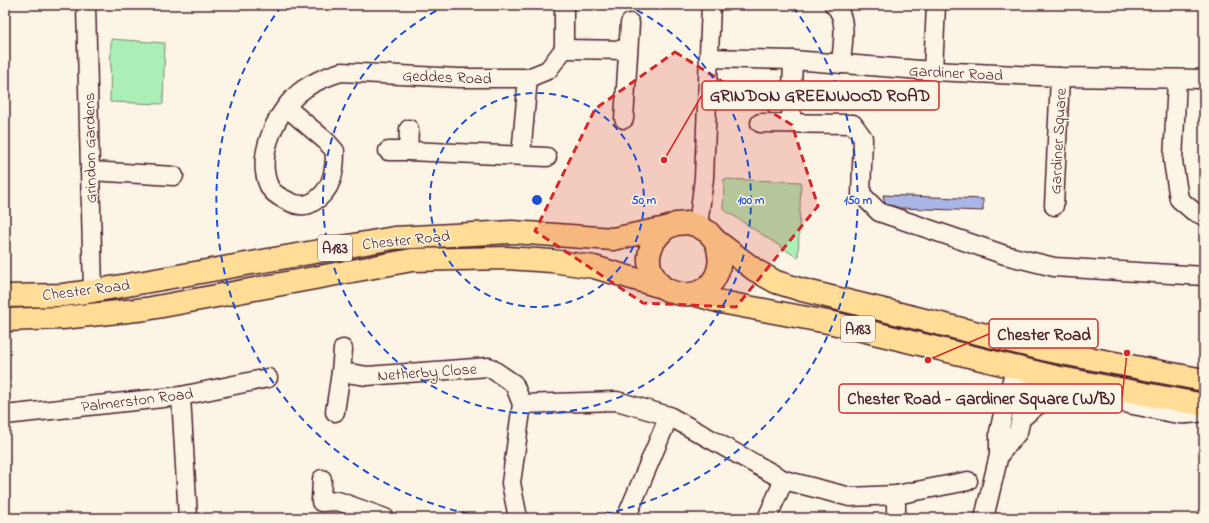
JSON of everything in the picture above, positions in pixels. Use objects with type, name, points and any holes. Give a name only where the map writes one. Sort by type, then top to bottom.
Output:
[{"type":"main road","name":"Chester Road","points":[[5,296],[63,295],[93,291],[394,238],[512,232],[613,239],[666,228],[676,224],[688,223],[698,226]]},
{"type":"main road","name":"A183","points":[[698,226],[708,232],[715,240],[755,270],[776,282],[839,300],[1026,346],[1204,380]]},
{"type":"main road","points":[[662,287],[653,278],[649,257],[651,246],[657,236],[666,228]]},
{"type":"main road","points":[[693,294],[705,290],[718,274],[721,262],[720,250],[715,240]]},
{"type":"main road","name":"Chester Road","points":[[5,320],[62,318],[146,309],[412,260],[507,258],[552,261],[594,267],[662,287],[672,293],[682,295],[693,294],[720,302],[833,323],[1022,370],[1204,404]]},
{"type":"main road","points":[[1022,370],[1026,346]]},
{"type":"street","name":"Grindon Gardens","points":[[86,5],[93,291]]},
{"type":"street","points":[[564,5],[564,49],[628,50]]},
{"type":"street","points":[[698,226],[704,178],[712,5]]},
{"type":"street","points":[[834,5],[843,18],[841,64]]},
{"type":"street","points":[[933,71],[936,5]]},
{"type":"street","points":[[624,119],[630,23]]},
{"type":"street","name":"Geddes Road","points":[[286,107],[326,141],[335,151],[335,164],[329,188],[320,197],[306,206],[292,204],[280,197],[269,187],[265,173],[265,154],[270,136],[277,120],[286,107],[304,89],[325,77],[341,72],[459,78],[528,78],[548,70],[564,49]]},
{"type":"street","name":"Gardiner Road","points":[[709,58],[793,60],[933,71],[1060,76],[1204,79]]},
{"type":"street","points":[[791,123],[793,60]]},
{"type":"street","name":"Gardiner Square","points":[[1054,206],[1060,76]]},
{"type":"street","points":[[521,155],[528,78]]},
{"type":"street","points":[[1177,79],[1173,161],[1179,198],[1193,211],[1204,216]]},
{"type":"street","points":[[760,123],[853,124],[863,138],[861,194],[879,212],[1005,255],[1054,267],[1204,276]]},
{"type":"street","points":[[408,151],[409,129]]},
{"type":"street","points":[[388,151],[547,157]]},
{"type":"street","points":[[90,171],[174,176]]},
{"type":"street","points":[[335,412],[343,349]]},
{"type":"street","name":"Netherby Close","points":[[341,372],[367,376],[489,367],[514,384],[522,404],[511,483],[518,518]]},
{"type":"street","points":[[984,518],[999,455],[999,432],[1012,380],[1022,370],[1029,383],[1022,418],[1018,432],[999,455]]},
{"type":"street","name":"Palmerston Road","points":[[5,415],[181,396],[268,378]]},
{"type":"street","points":[[181,396],[188,518]]},
{"type":"street","points":[[1022,418],[1049,399],[1066,396],[1096,398],[1181,414],[1204,412]]},
{"type":"street","points":[[522,404],[617,401],[669,416],[784,480],[850,497],[896,495],[968,481]]},
{"type":"street","points":[[626,518],[669,416]]},
{"type":"street","points":[[322,479],[321,510],[338,501],[385,518]]},
{"type":"street","points":[[767,518],[784,480]]},
{"type":"street","points":[[896,495],[896,518]]},
{"type":"highlighted area","points":[[675,52],[792,125],[818,206],[736,307],[643,303],[535,231],[595,109]]},
{"type":"green space","points":[[111,39],[165,43],[163,104],[110,102]]},
{"type":"green space","points":[[724,179],[801,182],[798,258],[723,209]]},
{"type":"building","points":[[883,195],[983,199],[983,211],[899,208],[885,203]]},
{"type":"place","name":"GRINDON GREENWOOD ROAD","points":[[664,160]]},
{"type":"place","name":"Chester Road - Gardiner Square (W/B)","points":[[1127,353]]},
{"type":"place","name":"Chester Road","points":[[928,360]]}]
